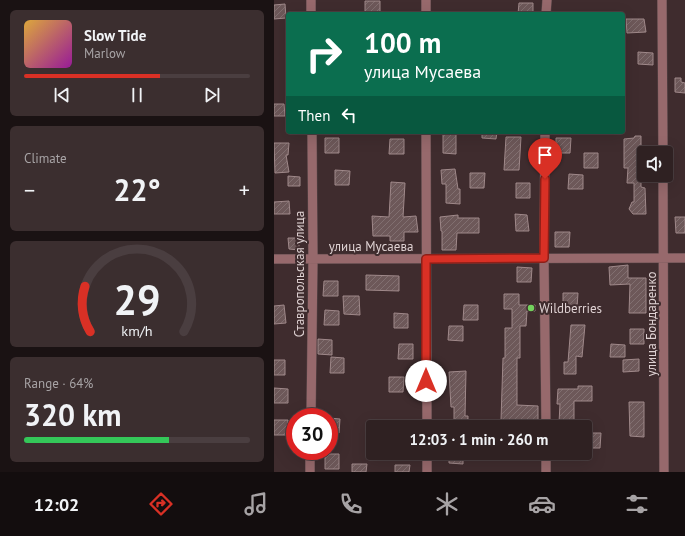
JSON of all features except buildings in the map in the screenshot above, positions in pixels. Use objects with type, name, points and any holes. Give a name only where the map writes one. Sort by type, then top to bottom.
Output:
[{"type":"street","points":[[311,0],[311,12]]},
{"type":"street","points":[[426,0],[426,12]]},
{"type":"street","points":[[546,0],[546,12]]},
{"type":"street","points":[[662,0],[663,146]]},
{"type":"street","name":"Ставропольская улица","points":[[311,408],[313,259],[312,134]]},
{"type":"street","points":[[426,134],[427,420]]},
{"type":"street","points":[[545,134],[544,258],[546,420]]},
{"type":"street","name":"улица Бондаренко","points":[[663,182],[664,472]]},
{"type":"street","name":"улица Мусаева","points":[[274,259],[685,258]]},
{"type":"street","points":[[310,460],[310,472]]},
{"type":"street","points":[[427,460],[427,472]]},
{"type":"street","points":[[546,460],[546,472]]},
{"type":"place","name":"Wildberries","points":[[531,308]]},
{"type":"route","points":[[426,381],[426,259],[544,258],[545,179]]}]
